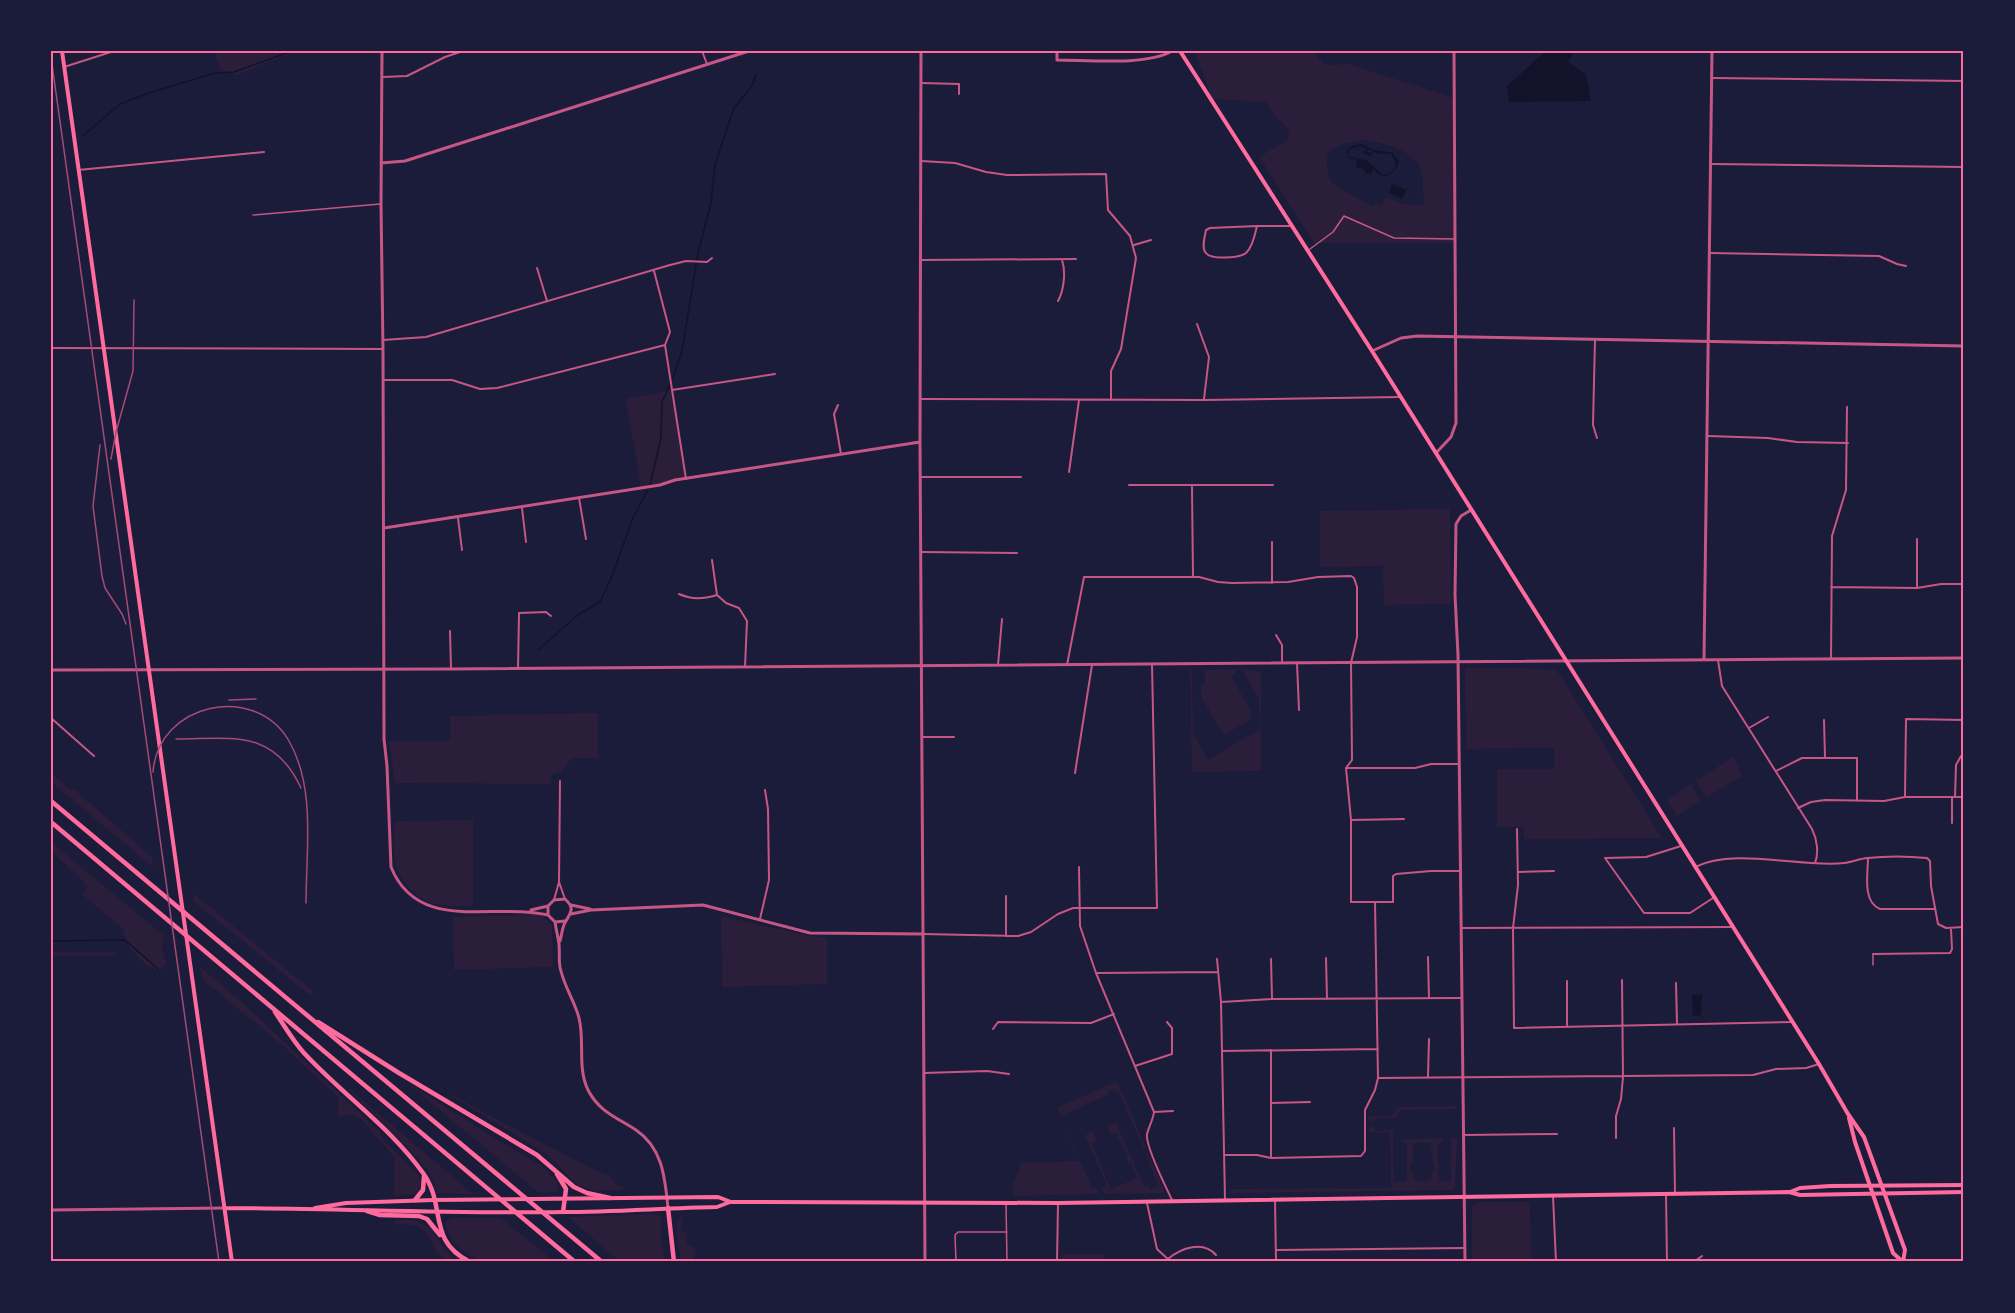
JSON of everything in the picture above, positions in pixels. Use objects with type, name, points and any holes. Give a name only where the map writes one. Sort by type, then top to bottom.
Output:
[{"type":"highway","points":[[51,801],[602,1262]]},
{"type":"highway","points":[[51,822],[575,1262]]},
{"type":"highway","points":[[272,1007],[302,1052],[380,1126],[424,1174],[431,1187],[443,1238]]},
{"type":"highway","points":[[303,1013],[537,1155],[580,1190],[610,1198]]},
{"type":"highway","points":[[555,1169],[566,1189],[563,1212]]},
{"type":"highway","points":[[415,1200],[423,1190],[424,1174]]},
{"type":"highway","points":[[668,1208],[674,1262]]},
{"type":"highway","points":[[367,1211],[381,1215],[419,1216],[427,1219],[459,1256],[470,1262]]},
{"type":"main road","points":[[62,51],[232,1262]]},
{"type":"main road","points":[[1180,51],[1372,351],[1864,1137],[1905,1250],[1903,1262]]},
{"type":"main road","points":[[1848,1114],[1855,1142],[1893,1253],[1903,1262]]},
{"type":"main road","points":[[1789,1192],[1800,1188],[1870,1185],[1964,1185]]},
{"type":"main road","points":[[225,1208],[563,1212],[717,1207],[731,1202],[1058,1203],[1789,1192],[1800,1195],[1964,1192]]},
{"type":"main road","points":[[315,1208],[346,1203],[415,1200],[718,1197],[731,1202]]},
{"type":"street","points":[[64,67],[114,51]]},
{"type":"street","points":[[382,51],[384,739],[390,859],[394,876],[407,893],[423,905],[448,911],[529,910],[548,906],[554,900],[559,882],[560,781]]},
{"type":"street","points":[[383,77],[407,76],[445,57],[463,51]]},
{"type":"street","points":[[702,51],[707,64]]},
{"type":"street","points":[[381,163],[405,161],[749,51]]},
{"type":"street","points":[[921,51],[920,442],[925,1262]]},
{"type":"street","points":[[1057,51],[1057,60],[1134,60],[1153,58],[1172,51]]},
{"type":"street","points":[[1436,454],[1451,437],[1455,423],[1454,51]]},
{"type":"street","points":[[1704,659],[1712,51]]},
{"type":"street","points":[[1712,78],[1964,81]]},
{"type":"street","points":[[921,82],[959,84],[959,94]]},
{"type":"street","points":[[78,170],[264,152]]},
{"type":"street","points":[[921,161],[955,163],[1007,175],[1106,174],[1108,210],[1126,231],[1134,246],[1136,258],[1121,349],[1111,371],[1111,400]]},
{"type":"street","points":[[1711,164],[1964,167]]},
{"type":"street","points":[[1257,226],[1249,250],[1245,254],[1237,257],[1216,257],[1208,255],[1203,248],[1206,230],[1210,228],[1257,226],[1293,226]]},
{"type":"street","points":[[1134,246],[1150,240]]},
{"type":"street","points":[[1710,253],[1879,256],[1906,266]]},
{"type":"street","points":[[383,340],[426,338],[653,270],[686,261],[707,262],[712,258]]},
{"type":"street","points":[[1058,301],[1063,285],[1064,266],[1061,259]]},
{"type":"street","points":[[921,260],[1076,259]]},
{"type":"street","points":[[537,268],[547,301]]},
{"type":"street","points":[[653,270],[670,332],[665,345],[686,479]]},
{"type":"street","points":[[1197,324],[1209,357],[1204,400]]},
{"type":"street","points":[[1372,351],[1401,338],[1417,336],[1964,346]]},
{"type":"street","points":[[1595,339],[1593,425],[1597,438]]},
{"type":"street","points":[[384,380],[452,380],[480,389],[497,388],[665,345]]},
{"type":"street","points":[[51,348],[383,349]]},
{"type":"street","points":[[672,390],[775,374]]},
{"type":"street","points":[[920,399],[1204,400],[1400,397]]},
{"type":"street","points":[[1069,472],[1078,400]]},
{"type":"street","points":[[838,405],[834,414],[841,455]]},
{"type":"street","points":[[1831,659],[1832,536],[1846,490],[1847,407]]},
{"type":"street","points":[[1708,436],[1848,443]]},
{"type":"street","points":[[384,528],[522,508],[920,442]]},
{"type":"street","points":[[921,477],[1021,477]]},
{"type":"street","points":[[1130,485],[1273,485]]},
{"type":"street","points":[[1192,485],[1193,577]]},
{"type":"street","points":[[579,498],[586,539]]},
{"type":"street","points":[[522,508],[526,542]]},
{"type":"street","points":[[1465,1262],[1458,662],[1455,595],[1456,524],[1461,516],[1471,510]]},
{"type":"street","points":[[458,518],[462,550]]},
{"type":"street","points":[[1917,539],[1917,588]]},
{"type":"street","points":[[1272,542],[1272,583]]},
{"type":"street","points":[[921,552],[1017,553]]},
{"type":"street","points":[[712,560],[717,595],[726,603],[739,608],[747,621],[745,667]]},
{"type":"street","points":[[1067,665],[1084,577],[1193,577],[1218,582],[1272,583],[1318,577],[1351,576],[1357,587],[1358,637],[1351,663],[1352,760],[1346,768],[1351,820],[1352,902],[1394,902],[1393,876],[1396,874],[1460,871]]},
{"type":"street","points":[[1832,587],[1917,588],[1941,584],[1964,584]]},
{"type":"street","points":[[679,594],[691,599],[717,595]]},
{"type":"street","points":[[518,669],[519,613],[546,612],[551,616]]},
{"type":"street","points":[[998,665],[1002,619]]},
{"type":"street","points":[[450,631],[451,669]]},
{"type":"street","points":[[1276,635],[1282,645],[1282,663]]},
{"type":"street","points":[[51,670],[518,669],[1964,658]]},
{"type":"street","points":[[1718,659],[1722,686],[1816,836],[1817,858],[1815,863]]},
{"type":"street","points":[[1297,663],[1299,710]]},
{"type":"street","points":[[559,945],[565,921],[572,914],[591,910],[703,905],[810,933],[1018,936],[1031,932],[1066,910],[1157,908],[1152,664]]},
{"type":"street","points":[[1075,772],[1092,665]]},
{"type":"street","points":[[1749,728],[1768,717]]},
{"type":"street","points":[[51,718],[94,756]]},
{"type":"street","points":[[1905,797],[1906,719],[1964,720]]},
{"type":"street","points":[[1824,720],[1824,758]]},
{"type":"street","points":[[922,737],[954,737]]},
{"type":"street","points":[[1952,823],[1956,765],[1961,756]]},
{"type":"street","points":[[1776,771],[1802,758],[1857,758],[1857,800]]},
{"type":"street","points":[[1346,768],[1415,768],[1431,764],[1459,764]]},
{"type":"street","points":[[760,919],[769,880],[768,809],[765,790]]},
{"type":"street","points":[[1798,808],[1816,801],[1884,801],[1905,797],[1964,797]]},
{"type":"street","points":[[1351,820],[1404,819]]},
{"type":"street","points":[[1517,829],[1518,885],[1513,928],[1514,1028],[1567,1025],[1792,1022]]},
{"type":"street","points":[[1681,846],[1646,857],[1605,858],[1644,913],[1690,913],[1714,897]]},
{"type":"street","points":[[1695,867],[1706,861],[1723,860],[1845,863],[1868,858],[1923,857],[1930,861],[1938,924],[1946,928],[1964,927]]},
{"type":"street","points":[[1868,858],[1869,897],[1876,908],[1935,909]]},
{"type":"street","points":[[1079,867],[1080,926],[1096,973],[1154,1112],[1153,1122],[1147,1135],[1150,1149],[1172,1201]]},
{"type":"street","points":[[1518,872],[1554,871]]},
{"type":"street","points":[[559,882],[565,899],[571,905],[591,910]]},
{"type":"street","points":[[1006,896],[1006,936]]},
{"type":"street","points":[[554,900],[565,899]]},
{"type":"street","points":[[1224,1155],[1257,1155],[1271,1158],[1361,1156],[1365,1151],[1365,1110],[1378,1078],[1375,902]]},
{"type":"street","points":[[571,905],[572,914]]},
{"type":"street","points":[[548,906],[548,915]]},
{"type":"street","points":[[529,910],[548,915],[555,922],[560,968],[579,1017],[585,1083],[601,1108],[613,1118],[636,1130],[654,1148],[663,1170],[668,1208]]},
{"type":"street","points":[[555,922],[565,921]]},
{"type":"street","points":[[1461,928],[1732,927]]},
{"type":"street","points":[[1873,954],[1947,953],[1952,949],[1951,928]]},
{"type":"street","points":[[1428,957],[1429,998]]},
{"type":"street","points":[[1217,958],[1221,1002],[1225,1200]]},
{"type":"street","points":[[1326,958],[1326,999]]},
{"type":"street","points":[[1271,959],[1272,999]]},
{"type":"street","points":[[1096,973],[1218,972]]},
{"type":"street","points":[[1616,1138],[1616,1116],[1621,1099],[1623,1077],[1622,980]]},
{"type":"street","points":[[1567,981],[1567,1025]]},
{"type":"street","points":[[1676,984],[1677,1023]]},
{"type":"street","points":[[1221,1002],[1272,999],[1461,998]]},
{"type":"street","points":[[993,1029],[998,1022],[1091,1023],[1114,1014]]},
{"type":"street","points":[[1135,1066],[1172,1054],[1172,1028],[1167,1022]]},
{"type":"street","points":[[1428,1076],[1429,1040]]},
{"type":"street","points":[[1222,1051],[1377,1049]]},
{"type":"street","points":[[1271,1050],[1271,1158]]},
{"type":"street","points":[[1378,1078],[1753,1075],[1776,1070],[1806,1068],[1819,1064]]},
{"type":"street","points":[[924,1073],[987,1071],[1009,1074]]},
{"type":"street","points":[[1271,1103],[1310,1102]]},
{"type":"street","points":[[1154,1112],[1173,1111]]},
{"type":"street","points":[[1674,1128],[1675,1194]]},
{"type":"street","points":[[1464,1135],[1557,1134]]},
{"type":"street","points":[[1666,1194],[1667,1262]]},
{"type":"street","points":[[1553,1196],[1556,1262]]},
{"type":"street","points":[[1275,1199],[1276,1262]]},
{"type":"street","points":[[1146,1201],[1157,1249],[1170,1261],[1177,1252],[1202,1246],[1216,1254]]},
{"type":"street","points":[[1057,1262],[1058,1203]]},
{"type":"street","points":[[51,1210],[225,1208]]},
{"type":"street","points":[[1276,1250],[1465,1248]]},
{"type":"street","points":[[1672,1262],[1695,1261],[1702,1256]]},
{"type":"lane","points":[[253,215],[381,204]]},
{"type":"lane","points":[[1308,250],[1333,232],[1344,216],[1394,238],[1456,238]]},
{"type":"lane","points":[[1873,954],[1873,965]]},
{"type":"lane","points":[[1006,1202],[1007,1262]]},
{"type":"lane","points":[[956,1262],[955,1235],[958,1232],[1007,1232]]},
{"type":"shaded area","points":[[214,51],[296,51],[237,75],[221,71]]},
{"type":"shaded area","points":[[1195,51],[1313,51],[1325,65],[1349,64],[1454,98],[1456,243],[1314,243],[1259,157],[1287,140],[1289,130],[1266,102],[1212,99]],"holes":[[[1371,141],[1406,153],[1419,165],[1422,173],[1425,206],[1404,204],[1386,197],[1381,206],[1376,204],[1374,207],[1337,187],[1329,179],[1327,160],[1331,150],[1346,143]]]},
{"type":"shaded area","points":[[1546,51],[1574,51],[1568,62],[1586,75],[1591,101],[1509,102],[1507,86]]},
{"type":"shaded area","points":[[1362,144],[1374,150],[1393,153],[1399,162],[1391,174],[1384,176],[1373,169],[1372,173],[1367,174],[1363,169],[1356,167],[1357,160],[1349,158],[1346,151],[1352,146]],"holes":[[[1359,146],[1365,148],[1362,153],[1371,156],[1372,153],[1367,152],[1368,149],[1376,153],[1391,154],[1396,163],[1393,170],[1382,174],[1366,160],[1350,157],[1348,154],[1349,150]]]},
{"type":"shaded area","points":[[1392,184],[1406,190],[1402,199],[1389,193]]},
{"type":"shaded area","points":[[672,390],[686,479],[641,488],[626,399]]},
{"type":"shaded area","points":[[1450,509],[1451,604],[1384,605],[1383,566],[1320,567],[1320,511]]},
{"type":"shaded area","points":[[1465,668],[1523,668],[1558,672],[1662,838],[1524,839],[1524,827],[1497,827],[1497,769],[1554,769],[1554,748],[1466,749]]},
{"type":"shaded area","points":[[1235,669],[1235,674],[1231,676],[1251,711],[1250,720],[1224,735],[1201,697],[1201,685],[1205,684],[1205,670]]},
{"type":"shaded area","points":[[1242,669],[1261,672],[1261,771],[1192,772],[1190,670],[1192,670],[1193,732],[1208,760],[1260,729],[1259,700]]},
{"type":"shaded area","points":[[598,713],[598,758],[572,758],[561,771],[552,775],[550,784],[395,783],[389,741],[450,741],[450,716]]},
{"type":"shaded area","points":[[1734,756],[1742,776],[1706,798],[1696,781]]},
{"type":"shaded area","points":[[51,773],[72,791],[74,789],[152,857],[154,868],[51,782]]},
{"type":"shaded area","points":[[1691,784],[1700,800],[1677,816],[1667,800]]},
{"type":"shaded area","points":[[473,820],[473,906],[441,905],[428,901],[413,892],[402,878],[395,862],[395,821]]},
{"type":"shaded area","points":[[51,842],[163,935],[162,947],[166,963],[162,969],[156,969],[143,962],[131,949],[123,929],[82,894],[88,886],[51,851]]},
{"type":"shaded area","points":[[193,893],[314,992],[311,996],[194,902]]},
{"type":"shaded area","points":[[542,915],[552,926],[553,965],[551,967],[454,970],[453,917]]},
{"type":"shaded area","points":[[721,916],[827,938],[827,984],[722,987]]},
{"type":"shaded area","points":[[51,952],[116,952],[117,956],[51,956]]},
{"type":"shaded area","points":[[200,967],[242,1002],[380,1132],[383,1139],[419,1176],[422,1183],[418,1194],[394,1196],[394,1157],[361,1119],[352,1115],[338,1116],[338,1097],[281,1044],[202,979]]},
{"type":"shaded area","points":[[1702,994],[1701,1015],[1693,1016],[1692,995]]},
{"type":"shaded area","points":[[405,1081],[542,1166],[558,1182],[557,1192],[539,1193]]},
{"type":"shaded area","points":[[1117,1081],[1146,1148],[1139,1150],[1143,1147],[1118,1091],[1115,1092],[1113,1089],[1108,1095],[1061,1116],[1092,1188],[1096,1188],[1099,1194],[1013,1196],[1013,1185],[1021,1163],[1079,1161],[1057,1108]]},
{"type":"shaded area","points":[[430,1083],[505,1124],[606,1175],[608,1173],[616,1185],[623,1187],[623,1190],[593,1190],[577,1185],[548,1155]]},
{"type":"shaded area","points":[[350,1089],[473,1194],[437,1193],[424,1165]]},
{"type":"shaded area","points":[[1457,1106],[1457,1109],[1400,1110],[1397,1118],[1375,1118],[1375,1122],[1368,1120],[1368,1116],[1390,1116],[1398,1107]]},
{"type":"shaded area","points":[[1116,1122],[1144,1187],[1149,1186],[1151,1190],[1158,1185],[1146,1155],[1141,1156],[1148,1153],[1165,1193],[1104,1194],[1102,1187],[1107,1186],[1085,1135],[1093,1131],[1097,1141],[1092,1144],[1111,1189],[1137,1178],[1134,1172],[1132,1173],[1134,1170],[1131,1162],[1128,1163],[1126,1158],[1128,1157],[1116,1133],[1111,1135],[1107,1125]]},
{"type":"shaded area","points":[[1370,1127],[1375,1127],[1375,1131],[1393,1130],[1394,1182],[1407,1181],[1407,1143],[1402,1142],[1402,1139],[1442,1138],[1442,1142],[1438,1143],[1439,1181],[1451,1181],[1451,1138],[1457,1138],[1455,1187],[1452,1190],[1231,1193],[1228,1189],[1391,1188],[1390,1133],[1368,1132]],"holes":[[[1413,1143],[1431,1143],[1432,1162],[1434,1162],[1431,1180],[1414,1180],[1413,1172],[1410,1172],[1410,1162],[1413,1162]]]},
{"type":"shaded area","points":[[1481,1202],[1530,1202],[1531,1262],[1472,1262],[1472,1207]]},
{"type":"shaded area","points":[[657,1214],[661,1216],[661,1239],[665,1262],[620,1262],[568,1217]]},
{"type":"shaded area","points":[[680,1217],[683,1217],[680,1232],[687,1233],[686,1246],[693,1246],[696,1253],[692,1262],[681,1262],[676,1226]]},
{"type":"shaded area","points":[[454,1218],[501,1218],[555,1262],[484,1262],[477,1259],[464,1252],[449,1236],[446,1221]]},
{"type":"shaded area","points":[[394,1220],[415,1220],[425,1226],[431,1226],[444,1249],[458,1262],[442,1258],[429,1237],[418,1227],[395,1225]]},
{"type":"shaded area","points":[[1062,1254],[1104,1254],[1104,1262],[1062,1262]]},
{"type":"waterway","points":[[84,135],[120,104],[215,73],[234,72],[292,51]]},
{"type":"waterway","points":[[672,380],[682,351],[698,253],[711,203],[715,165],[734,108],[752,86],[756,75]]},
{"type":"waterway","points":[[650,485],[661,438],[662,402],[670,385]]},
{"type":"waterway","points":[[538,650],[578,615],[600,602],[613,574],[632,520],[648,489]]},
{"type":"waterway","points":[[51,941],[125,940],[158,969]]},
{"type":"railway","points":[[51,57],[219,1262]]},
{"type":"railway","points":[[111,459],[133,371],[134,300]]},
{"type":"railway","points":[[100,445],[93,506],[102,576],[105,588],[126,624]]},
{"type":"railway","points":[[229,700],[256,699]]},
{"type":"railway","points":[[153,772],[159,748],[172,730],[189,716],[210,708],[232,707],[254,711],[274,723],[289,741],[303,779],[308,820],[306,903]]},
{"type":"railway","points":[[176,739],[233,739],[264,746],[278,755],[290,769],[301,788]]}]
